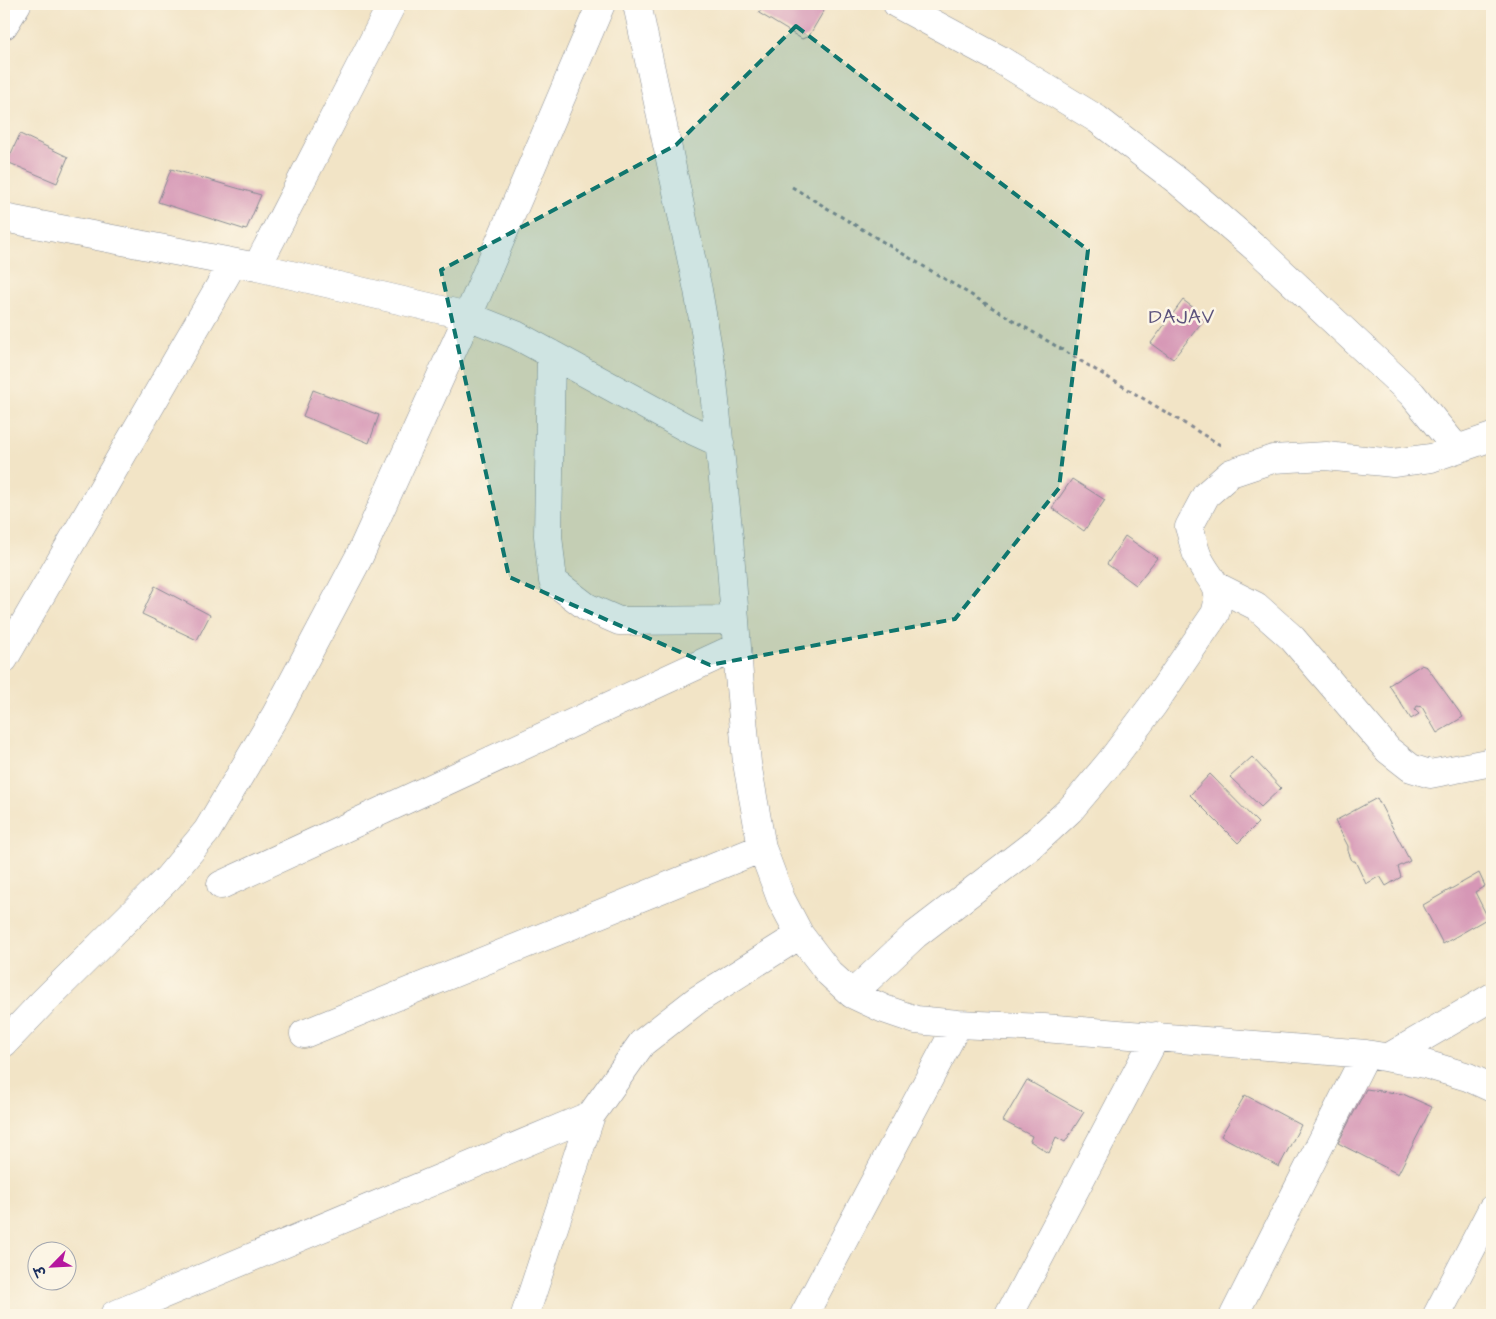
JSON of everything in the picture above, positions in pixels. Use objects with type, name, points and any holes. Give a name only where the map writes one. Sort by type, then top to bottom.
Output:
[{"type":"street","points":[[4,25],[17,4]]},
{"type":"street","points":[[4,659],[245,265],[392,4]]},
{"type":"street","points":[[4,1043],[168,878],[207,831],[276,714],[359,557],[468,316],[601,4]]},
{"type":"street","points":[[637,4],[698,290],[712,372],[730,538],[747,763],[762,848],[781,899],[800,935],[829,973],[852,994],[884,1009],[916,1020],[1156,1036],[1378,1055],[1442,1069],[1468,1077],[1492,1088]]},
{"type":"street","points":[[897,4],[999,59],[1097,119],[1179,182],[1257,249],[1412,394],[1457,449]]},
{"type":"street","points":[[4,218],[245,265],[468,316],[516,335],[685,427],[720,443]]},
{"type":"street","points":[[551,354],[548,536],[554,581],[587,607],[619,621],[735,620]]},
{"type":"street","points":[[1492,437],[1431,458],[1393,463],[1326,456],[1273,460],[1231,473],[1206,495],[1189,527],[1199,560],[1218,587],[1256,606],[1292,638],[1388,750],[1410,768],[1430,774],[1492,762]]},
{"type":"street","points":[[852,994],[915,935],[1031,846],[1070,810],[1111,761],[1215,614],[1219,602],[1218,587]]},
{"type":"street","points":[[221,885],[737,647]]},
{"type":"street","points":[[304,1034],[762,848]]},
{"type":"street","points":[[525,1315],[591,1115],[642,1043],[697,1000],[800,935]]},
{"type":"street","points":[[1234,1315],[1378,1055],[1492,997]]},
{"type":"street","points":[[804,1315],[958,1024]]},
{"type":"street","points":[[1010,1315],[1156,1036]]},
{"type":"street","points":[[114,1315],[591,1115]]},
{"type":"street","points":[[1437,1315],[1492,1209]]},
{"type":"path","points":[[792,187],[1255,466]]},
{"type":"highlighted area","points":[[796,26],[1088,250],[1059,488],[955,619],[710,665],[509,577],[441,270],[676,145]]},
{"type":"building","points":[[764,4],[821,4],[826,7],[809,36],[802,39],[759,13]]},
{"type":"building","points":[[20,134],[68,157],[57,183],[7,162]]},
{"type":"building","points":[[171,169],[261,195],[246,230],[158,202]]},
{"type":"building","points":[[1183,300],[1206,317],[1173,359],[1151,343]]},
{"type":"building","points":[[313,390],[379,415],[369,443],[303,416]]},
{"type":"building","points":[[1072,479],[1105,500],[1084,531],[1052,508]]},
{"type":"building","points":[[1125,536],[1157,558],[1136,585],[1107,564]]},
{"type":"building","points":[[155,586],[210,615],[197,640],[142,614]]},
{"type":"building","points":[[1421,665],[1427,667],[1463,717],[1437,733],[1422,707],[1417,706],[1415,710],[1419,714],[1411,719],[1389,685]]},
{"type":"building","points":[[1252,757],[1281,788],[1261,807],[1230,777]]},
{"type":"building","points":[[1210,774],[1258,823],[1238,843],[1190,795]]},
{"type":"building","points":[[1377,798],[1410,861],[1398,867],[1401,877],[1386,886],[1380,876],[1366,884],[1355,861],[1352,861],[1348,846],[1335,821]]},
{"type":"building","points":[[1479,873],[1485,886],[1475,892],[1488,918],[1443,944],[1423,905]]},
{"type":"building","points":[[1027,1080],[1084,1112],[1065,1142],[1056,1137],[1049,1153],[1030,1141],[1032,1136],[1003,1121]]},
{"type":"building","points":[[1366,1089],[1403,1094],[1432,1107],[1398,1174],[1338,1143]]},
{"type":"building","points":[[1245,1095],[1301,1125],[1279,1167],[1221,1136]]},
{"type":"district","name":"DAJAV","points":[[1182,317]]}]
